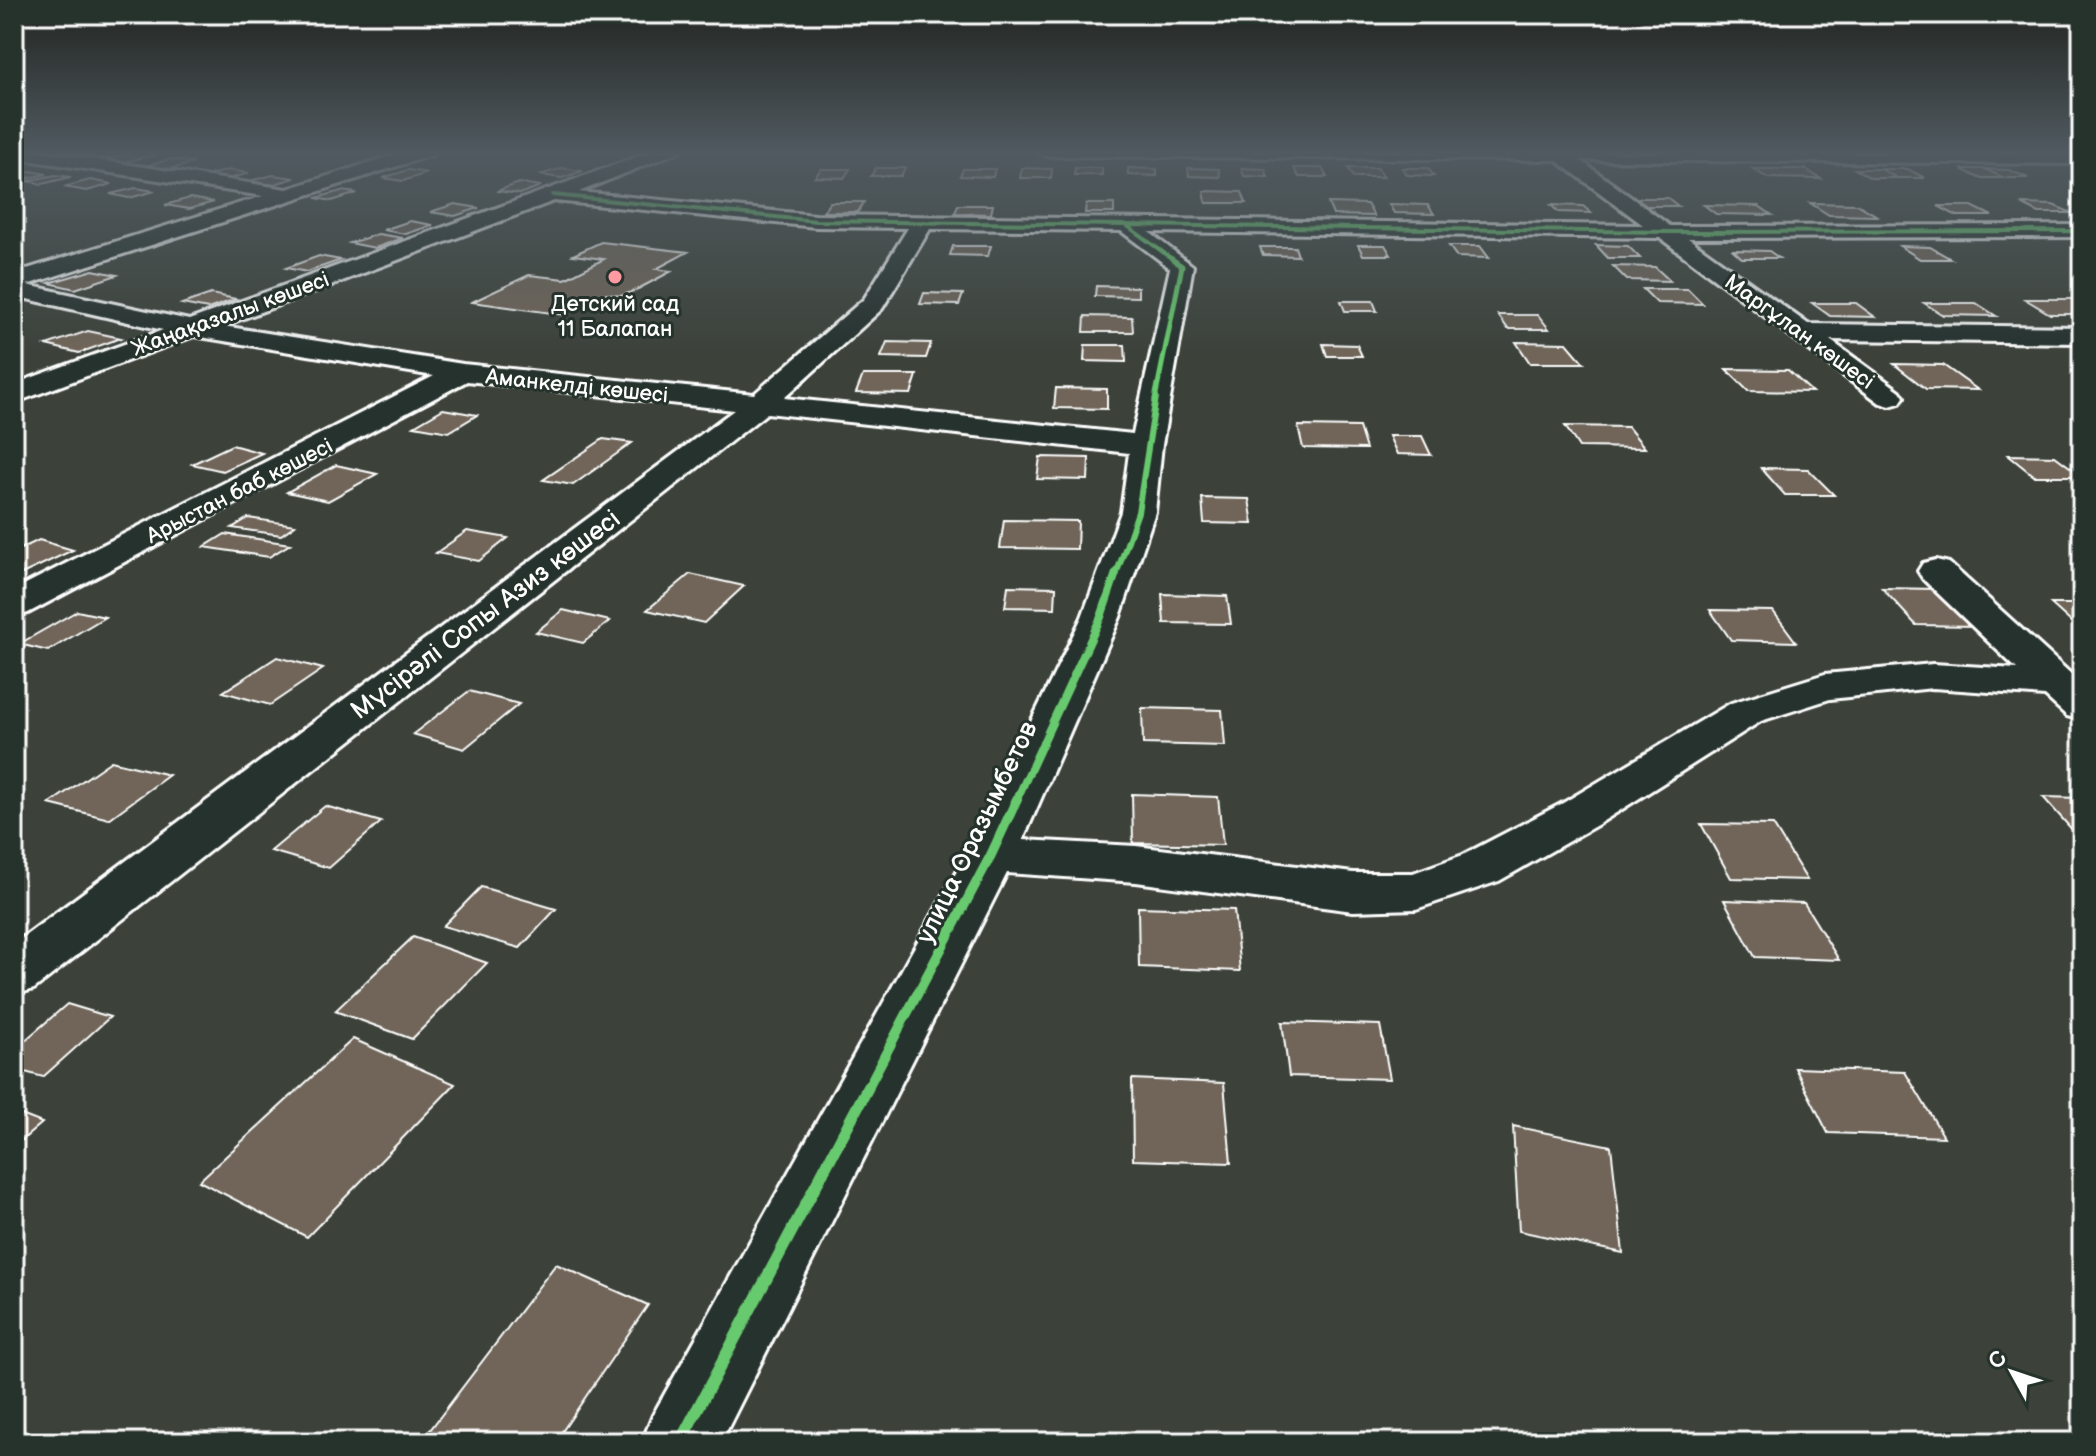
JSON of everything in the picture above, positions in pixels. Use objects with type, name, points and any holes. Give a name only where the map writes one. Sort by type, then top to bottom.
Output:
[{"type":"street","points":[[14,281],[215,219]]},
{"type":"street","name":"Жаңақазалы көшесі","points":[[14,394],[487,219]]},
{"type":"street","points":[[795,219],[1667,232],[2082,231]]},
{"type":"street","name":"Маргұлан көшесі","points":[[1649,219],[1890,397]]},
{"type":"street","name":"Мүсірәлі Сопы Азиз көшесі","points":[[14,974],[760,404],[873,304],[923,222]]},
{"type":"street","name":"улица Оразымбетов","points":[[680,1442],[991,855],[1101,617],[1138,512],[1146,445],[1182,266],[1126,225]]},
{"type":"street","name":"Аманкелді көшесі","points":[[14,289],[189,328],[463,372],[1146,445]]},
{"type":"street","points":[[1801,332],[2082,335]]},
{"type":"street","name":"Арыстан баб көшесі","points":[[14,605],[463,372]]},
{"type":"street","points":[[1936,571],[2070,696]]},
{"type":"street","points":[[991,855],[1136,864],[1353,892],[1416,891],[1481,868],[1580,814],[1746,712],[1825,687],[1933,676],[2070,696]]},
{"type":"building","points":[[410,221],[433,225],[406,234],[383,230]]},
{"type":"building","points":[[378,234],[403,238],[375,248],[350,243]]},
{"type":"building","name":"Детский сад 11 Балапан","points":[[601,242],[688,252],[656,269],[672,271],[636,290],[621,296],[606,294],[566,315],[472,302],[529,275],[565,279],[604,259],[573,255]]},
{"type":"building","points":[[1358,245],[1385,245],[1391,255],[1363,255]]},
{"type":"building","points":[[1596,245],[1628,246],[1640,258],[1608,258]]},
{"type":"building","points":[[953,246],[991,246],[988,256],[950,255]]},
{"type":"building","points":[[1449,246],[1480,246],[1489,258],[1457,257]]},
{"type":"building","points":[[1900,246],[1930,247],[1951,259],[1920,259]]},
{"type":"building","points":[[1260,247],[1295,247],[1298,256],[1263,255]]},
{"type":"building","points":[[1733,250],[1769,251],[1779,258],[1742,258]]},
{"type":"building","points":[[319,256],[341,260],[307,272],[286,268]]},
{"type":"building","points":[[1613,266],[1655,267],[1670,281],[1627,280]]},
{"type":"building","points":[[93,270],[117,275],[75,289],[49,283]]},
{"type":"building","points":[[1096,286],[1138,287],[1138,297],[1095,296]]},
{"type":"building","points":[[1643,289],[1688,289],[1703,304],[1657,303]]},
{"type":"building","points":[[924,293],[963,294],[959,305],[920,304]]},
{"type":"building","points":[[211,294],[236,299],[208,309],[182,304]]},
{"type":"building","points":[[2025,299],[2071,299],[2082,306],[2082,314],[2050,314]]},
{"type":"building","points":[[1341,301],[1373,301],[1377,311],[1345,311]]},
{"type":"building","points":[[1812,303],[1856,303],[1875,317],[1830,316]]},
{"type":"building","points":[[1924,303],[1976,303],[1996,316],[1943,315]]},
{"type":"building","points":[[1498,315],[1538,315],[1549,329],[1508,329]]},
{"type":"building","points":[[1085,316],[1132,317],[1133,332],[1084,332]]},
{"type":"building","points":[[88,331],[121,338],[79,353],[46,345]]},
{"type":"building","points":[[887,342],[931,343],[926,358],[881,357]]},
{"type":"building","points":[[1516,342],[1567,343],[1584,363],[1530,363]]},
{"type":"building","points":[[1323,344],[1357,345],[1362,356],[1327,356]]},
{"type":"building","points":[[1085,345],[1125,345],[1126,362],[1084,361]]},
{"type":"building","points":[[1894,364],[1943,365],[1978,390],[1926,389]]},
{"type":"building","points":[[1726,369],[1788,370],[1812,392],[1748,391]]},
{"type":"building","points":[[863,375],[917,375],[911,394],[856,393]]},
{"type":"building","points":[[1056,388],[1107,389],[1107,409],[1054,408]]},
{"type":"building","points":[[443,409],[477,415],[449,432],[414,426]]},
{"type":"building","points":[[1298,426],[1359,427],[1366,449],[1303,448]]},
{"type":"building","points":[[1565,426],[1628,427],[1645,448],[1579,447]]},
{"type":"building","points":[[1389,436],[1422,436],[1431,455],[1397,454]]},
{"type":"building","points":[[603,439],[632,443],[573,485],[543,480]]},
{"type":"building","points":[[232,445],[262,453],[223,471],[192,464]]},
{"type":"building","points":[[2008,455],[2055,456],[2082,476],[2034,476]]},
{"type":"building","points":[[1040,457],[1089,458],[1088,480],[1037,479]]},
{"type":"building","points":[[336,465],[377,474],[328,501],[287,492]]},
{"type":"building","points":[[1761,468],[1808,469],[1834,495],[1785,495]]},
{"type":"building","points":[[1202,498],[1249,499],[1253,524],[1204,523]]},
{"type":"building","points":[[248,518],[295,525],[281,535],[232,528]]},
{"type":"building","points":[[1004,520],[1078,521],[1077,549],[1000,548]]},
{"type":"building","points":[[467,531],[508,538],[479,561],[436,553]]},
{"type":"building","points":[[225,534],[290,544],[269,557],[204,547]]},
{"type":"building","points":[[39,540],[73,550],[22,574],[14,572],[14,552]]},
{"type":"building","points":[[690,574],[744,586],[704,623],[647,610]]},
{"type":"building","points":[[1008,586],[1056,587],[1055,608],[1005,607]]},
{"type":"building","points":[[1882,588],[1937,589],[1974,626],[1916,625]]},
{"type":"building","points":[[1162,594],[1227,596],[1231,624],[1164,623]]},
{"type":"building","points":[[2051,604],[2082,604],[2082,632]]},
{"type":"building","points":[[563,610],[610,621],[583,643],[536,632]]},
{"type":"building","points":[[1710,610],[1773,611],[1796,642],[1731,640]]},
{"type":"building","points":[[77,611],[105,617],[48,651],[19,644]]},
{"type":"building","points":[[277,657],[323,669],[270,705],[223,692]]},
{"type":"building","points":[[469,691],[519,704],[464,749],[413,734]]},
{"type":"building","points":[[1142,708],[1222,710],[1225,746],[1143,744]]},
{"type":"building","points":[[111,761],[169,775],[109,819],[49,804]]},
{"type":"building","points":[[1132,794],[1218,797],[1223,845],[1133,843]]},
{"type":"building","points":[[2043,797],[2082,798],[2082,833],[2075,833]]},
{"type":"building","points":[[325,806],[381,822],[329,868],[271,851]]},
{"type":"building","points":[[1701,824],[1773,825],[1807,880],[1731,878]]},
{"type":"building","points":[[481,887],[556,909],[520,948],[443,926]]},
{"type":"building","points":[[1724,900],[1804,903],[1839,960],[1755,957]]},
{"type":"building","points":[[1138,907],[1234,910],[1240,971],[1139,967]]},
{"type":"building","points":[[413,937],[487,963],[412,1039],[335,1011]]},
{"type":"building","points":[[67,1004],[110,1017],[43,1077],[14,1069],[14,1050]]},
{"type":"building","points":[[1282,1022],[1380,1025],[1390,1079],[1289,1076]]},
{"type":"building","points":[[353,1039],[455,1084],[307,1237],[199,1181]]},
{"type":"building","points":[[1795,1068],[1905,1072],[1944,1137],[1828,1133]]},
{"type":"building","points":[[1132,1079],[1224,1083],[1231,1163],[1133,1160]]},
{"type":"building","points":[[14,1112],[42,1123],[14,1147]]},
{"type":"building","points":[[1513,1126],[1611,1146],[1623,1253],[1519,1231]]},
{"type":"building","points":[[556,1264],[648,1305],[555,1442],[421,1442]]},
{"type":"cycle path","points":[[795,219],[1667,232],[2082,231]]},
{"type":"cycle path","points":[[680,1442],[991,855],[1101,617],[1138,512],[1146,445],[1182,266],[1126,225]]},
{"type":"place","name":"Детский сад 11 Балапан","points":[[615,277]]}]
